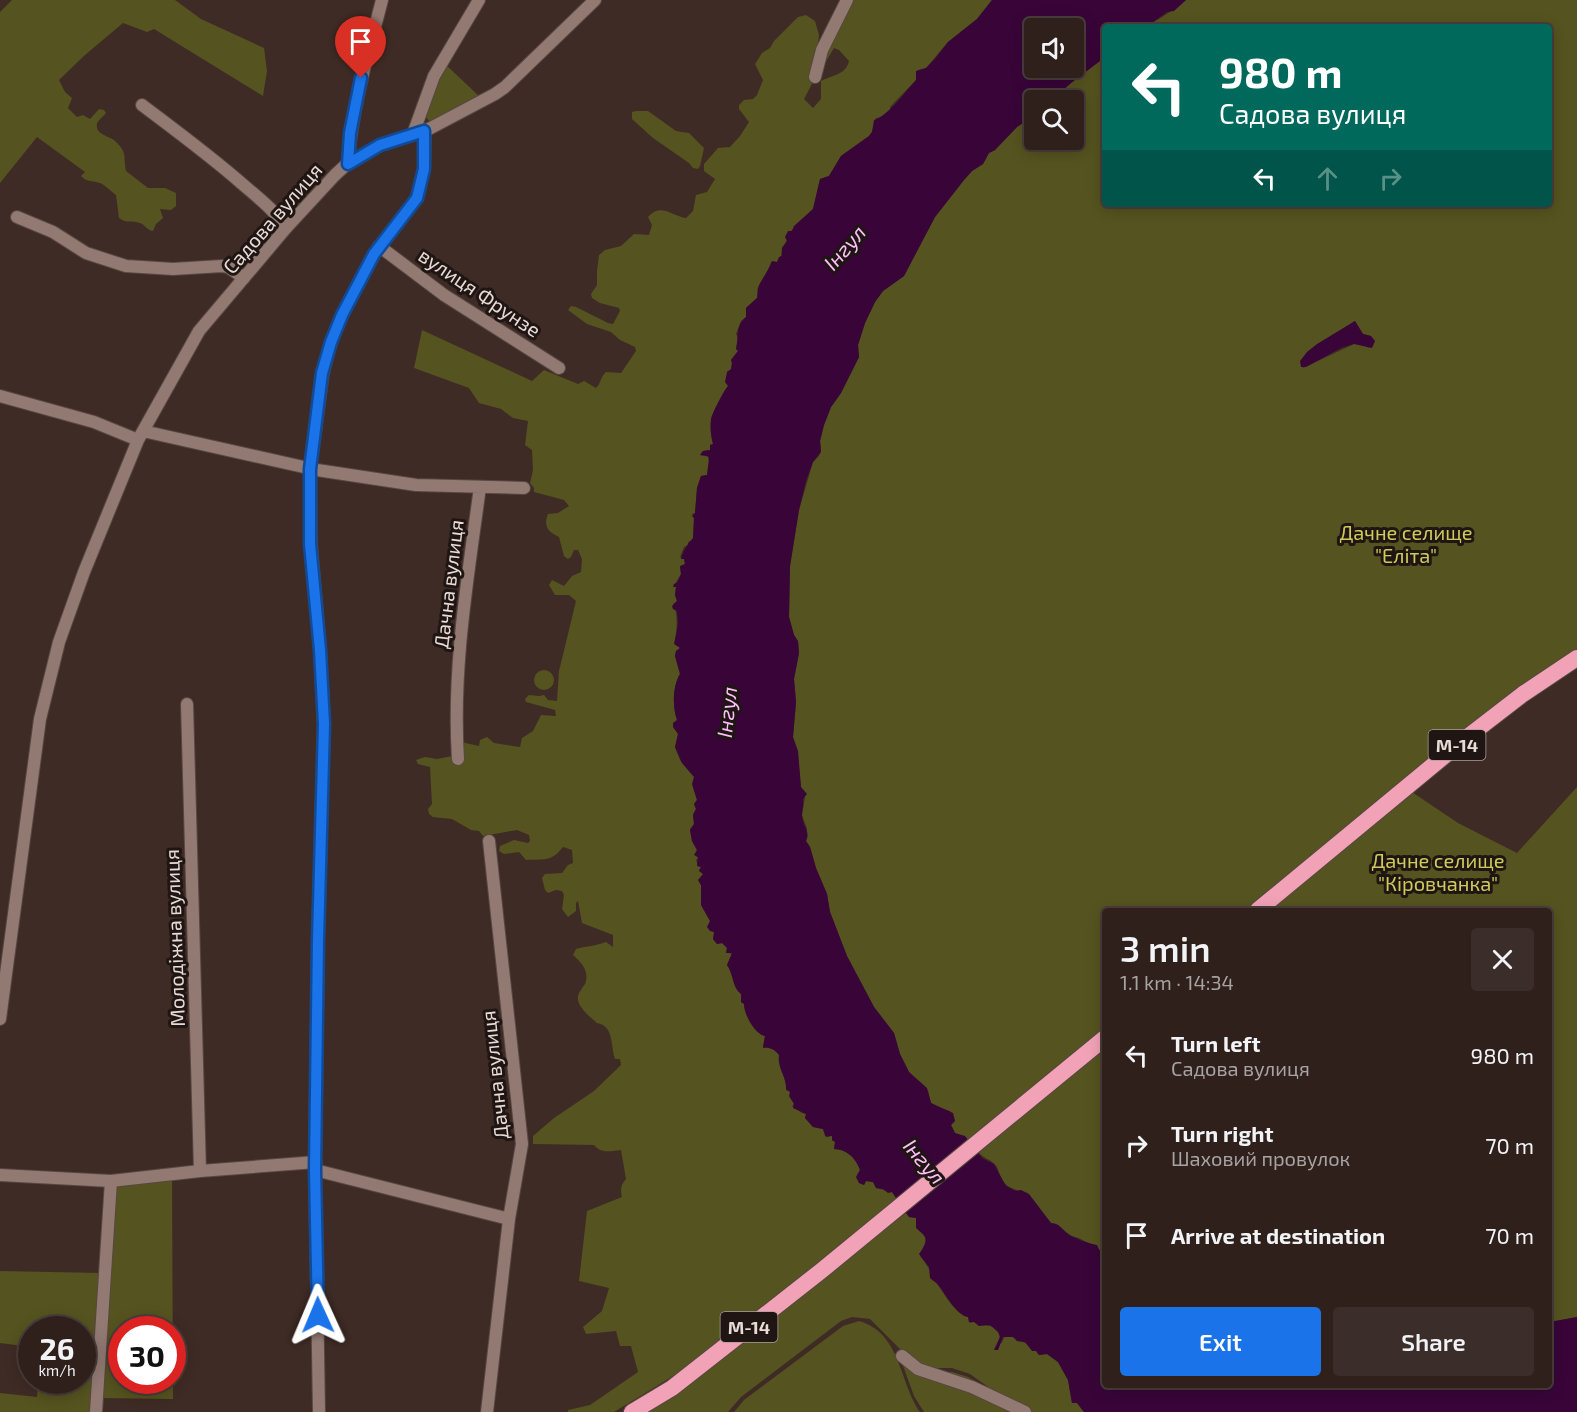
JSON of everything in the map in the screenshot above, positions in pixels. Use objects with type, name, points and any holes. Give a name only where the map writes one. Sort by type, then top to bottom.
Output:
[{"type":"highway","name":"М-14","points":[[1260,908],[1466,738],[1523,694],[1577,658]]},
{"type":"highway","name":"М-14","points":[[632,1412],[672,1388],[863,1238],[1102,1040]]},
{"type":"street","points":[[348,164],[356,98],[382,0]]},
{"type":"street","points":[[319,1412],[316,1166],[318,940],[324,724],[310,544],[310,469],[322,373],[329,349],[342,315],[379,246],[417,198],[424,169],[419,132],[428,91],[441,61],[479,0]]},
{"type":"street","name":"Садова вулиця","points":[[0,1019],[40,719],[59,642],[84,572],[141,436],[199,331],[286,228],[348,164],[380,145],[419,132],[505,87],[595,0]]},
{"type":"street","points":[[815,77],[822,50],[847,0]]},
{"type":"street","points":[[142,105],[255,194],[279,217],[286,228]]},
{"type":"street","points":[[17,217],[53,232],[86,253],[119,264],[172,268],[222,266],[228,267],[244,278]]},
{"type":"street","name":"вулиця Фрунзе","points":[[379,246],[444,295],[559,368]]},
{"type":"street","points":[[0,396],[141,436],[310,469],[416,485],[524,488]]},
{"type":"street","name":"Дачна вулиця","points":[[458,759],[455,719],[456,683],[480,487]]},
{"type":"street","name":"Молодіжна вулиця","points":[[186,704],[200,1171]]},
{"type":"street","name":"Дачна вулиця","points":[[487,1412],[509,1219],[522,1144],[489,841]]},
{"type":"street","points":[[0,1175],[111,1181],[200,1171],[316,1166],[509,1219]]},
{"type":"street","points":[[96,1412],[111,1181]]},
{"type":"street","points":[[902,1356],[918,1369],[972,1388],[1025,1412]]},
{"type":"green space","points":[[12,0],[175,0],[201,19],[264,48],[267,71],[263,96],[154,29],[147,32],[123,23],[59,80],[65,92],[72,98],[68,108],[77,117],[83,115],[90,119],[99,109],[104,110],[106,113],[98,121],[98,130],[114,140],[121,148],[126,171],[148,188],[165,188],[176,193],[176,206],[171,210],[160,209],[163,218],[156,224],[153,231],[140,223],[119,218],[116,195],[102,184],[83,178],[81,176],[85,172],[37,137],[0,183],[0,12]]},
{"type":"green space","points":[[850,0],[992,0],[977,19],[948,42],[926,68],[918,70],[916,80],[890,107],[890,111],[876,118],[869,136],[841,156],[829,176],[820,179],[813,209],[790,232],[782,248],[781,256],[777,262],[771,262],[759,287],[757,298],[746,308],[746,317],[741,321],[736,334],[738,351],[731,360],[731,370],[727,372],[728,386],[711,420],[713,444],[710,445],[710,450],[703,451],[700,455],[709,457],[707,475],[701,476],[697,488],[695,513],[692,514],[694,518],[693,540],[684,547],[680,557],[684,559],[685,564],[680,567],[681,574],[673,587],[676,587],[677,601],[673,604],[680,648],[676,651],[675,656],[680,674],[674,696],[677,720],[673,725],[678,734],[675,747],[680,760],[694,777],[693,787],[697,800],[694,804],[696,809],[693,814],[694,824],[690,829],[692,841],[697,850],[696,860],[703,874],[699,882],[701,905],[710,921],[707,927],[715,933],[713,939],[717,944],[723,943],[727,948],[726,952],[732,954],[727,965],[736,988],[741,994],[741,1002],[744,1004],[748,1018],[757,1032],[765,1036],[763,1046],[775,1050],[779,1055],[786,1090],[790,1092],[794,1104],[792,1106],[806,1114],[805,1118],[813,1127],[823,1129],[825,1136],[833,1136],[834,1149],[843,1150],[853,1158],[860,1170],[857,1175],[859,1183],[864,1185],[866,1181],[873,1182],[876,1188],[892,1192],[898,1201],[683,1370],[614,1412],[568,1412],[568,1410],[590,1405],[638,1372],[631,1346],[620,1346],[616,1331],[586,1334],[583,1327],[602,1311],[609,1288],[579,1281],[587,1211],[622,1197],[621,1187],[626,1179],[621,1150],[603,1151],[594,1145],[533,1144],[533,1136],[554,1118],[594,1091],[621,1065],[620,1059],[615,1059],[609,1031],[587,1014],[579,1004],[578,996],[585,984],[586,971],[573,955],[576,949],[606,942],[613,947],[613,935],[582,923],[578,901],[576,911],[568,917],[562,909],[564,895],[562,891],[556,890],[548,893],[545,890],[542,878],[545,874],[562,873],[568,865],[573,863],[572,850],[563,847],[551,857],[526,860],[519,852],[504,854],[499,851],[500,846],[514,840],[528,843],[529,835],[517,830],[483,836],[479,831],[471,830],[452,819],[433,817],[429,814],[428,809],[432,804],[430,767],[418,764],[416,760],[425,757],[437,759],[452,756],[452,740],[479,746],[480,740],[487,737],[494,743],[520,747],[522,738],[533,731],[541,715],[556,716],[555,710],[526,702],[525,699],[529,695],[544,695],[548,700],[557,701],[559,671],[576,601],[569,595],[555,595],[549,585],[552,580],[564,586],[572,576],[581,572],[582,559],[578,550],[574,550],[568,559],[564,556],[559,537],[552,533],[546,522],[548,514],[558,513],[569,506],[564,500],[534,492],[530,483],[533,470],[532,450],[525,445],[528,421],[513,418],[501,409],[479,403],[469,388],[414,368],[422,330],[532,381],[544,370],[578,384],[584,381],[596,388],[606,372],[621,373],[636,351],[635,347],[620,340],[611,332],[587,324],[568,310],[571,306],[576,307],[613,324],[620,311],[619,308],[600,303],[592,298],[591,294],[597,285],[599,255],[605,250],[621,246],[634,234],[649,235],[652,225],[648,217],[657,211],[667,211],[686,218],[693,211],[696,195],[707,192],[715,179],[704,171],[704,164],[718,148],[730,147],[749,122],[739,109],[739,105],[744,100],[753,99],[757,95],[763,80],[755,64],[762,53],[770,48],[798,17],[806,15],[815,21],[819,35],[813,82],[804,99],[813,108],[821,99],[821,81],[842,72],[849,61],[834,48],[825,63],[821,63]]},
{"type":"green space","name":"Дачне селище \"Еліта\"","points":[[1186,0],[1577,0],[1577,653],[1254,908],[1102,908],[1102,1033],[970,1142],[955,1133],[951,1125],[955,1121],[950,1111],[931,1103],[928,1091],[909,1072],[900,1054],[894,1033],[874,1007],[847,956],[830,912],[827,894],[806,841],[807,829],[802,815],[805,797],[801,787],[798,756],[793,737],[796,702],[794,679],[799,653],[798,642],[789,617],[790,566],[799,510],[813,462],[819,456],[824,425],[831,407],[841,393],[859,357],[858,345],[875,302],[883,291],[904,276],[935,217],[964,180],[983,164],[989,153],[995,150],[1017,127],[1024,122],[1024,150],[1084,150],[1084,90],[1063,90],[1077,78],[1084,78],[1084,73],[1102,58],[1102,207],[1552,207],[1552,24],[1151,24]],"holes":[[[1355,321],[1363,334],[1371,336],[1369,348],[1362,344],[1354,344],[1303,368],[1307,352]]]},
{"type":"green space","points":[[443,62],[481,98],[430,122],[424,115]]},
{"type":"green space","points":[[648,111],[676,131],[689,133],[704,148],[698,169],[693,168],[653,138],[632,119],[632,112]]},
{"type":"green space","points":[[544,670],[551,673],[554,680],[551,687],[544,690],[537,687],[534,680],[537,673]]},
{"type":"green space","name":"Дачне селище \"Кіровчанка\"","points":[[1577,787],[1577,1317],[1552,1322],[1552,908],[1266,908],[1409,790],[1458,823],[1517,853]]},
{"type":"green space","points":[[1102,1048],[1102,1254],[1100,1250],[1079,1238],[1071,1236],[1057,1224],[1051,1223],[1027,1193],[1005,1184],[995,1164],[978,1152]]},
{"type":"green space","points":[[172,1176],[173,1316],[108,1316],[108,1394],[173,1394],[173,1399],[99,1398],[113,1183]]},
{"type":"green space","points":[[906,1213],[909,1217],[916,1218],[919,1231],[925,1236],[920,1256],[954,1307],[968,1317],[971,1323],[994,1327],[1000,1334],[1001,1344],[1005,1336],[1015,1337],[1017,1341],[1032,1347],[1039,1355],[1047,1354],[1058,1362],[1068,1380],[1072,1403],[1077,1403],[1084,1412],[1030,1412],[970,1374],[952,1368],[927,1368],[909,1358],[870,1319],[852,1317],[841,1321],[741,1397],[728,1412],[640,1412],[734,1347]]},
{"type":"green space","points":[[0,1271],[101,1273],[96,1360],[96,1316],[18,1316],[18,1345],[0,1343]]},
{"type":"green space","points":[[859,1321],[873,1327],[891,1347],[920,1412],[734,1412],[744,1400],[843,1326]]},
{"type":"green space","points":[[898,1352],[908,1361],[942,1372],[952,1372],[968,1377],[1024,1412],[924,1412],[914,1396]]},
{"type":"green space","points":[[0,1393],[37,1397],[37,1394],[94,1394],[93,1412],[0,1412]]},
{"type":"water","name":"Інгул","points":[[992,0],[1186,0],[1174,11],[1167,12],[1150,24],[1102,24],[1102,60],[1084,73],[1084,18],[1024,18],[1024,78],[1078,78],[1063,90],[1024,90],[1024,122],[989,153],[983,164],[964,180],[935,217],[904,276],[883,291],[875,302],[858,345],[859,357],[841,393],[831,407],[824,425],[820,441],[821,452],[813,462],[799,510],[790,566],[789,617],[798,641],[799,653],[794,679],[796,702],[793,737],[798,751],[801,787],[807,794],[803,799],[802,815],[807,831],[806,841],[827,894],[830,912],[847,956],[874,1007],[894,1033],[900,1054],[909,1072],[927,1088],[931,1103],[953,1113],[955,1121],[951,1125],[955,1133],[965,1136],[982,1158],[994,1164],[1006,1186],[1029,1194],[1051,1223],[1075,1238],[1097,1245],[1102,1256],[1102,1388],[1552,1388],[1552,1322],[1577,1317],[1577,1412],[1084,1412],[1077,1403],[1072,1403],[1068,1380],[1058,1362],[1047,1354],[1039,1355],[1036,1351],[1032,1351],[1025,1342],[1017,1341],[1013,1337],[1003,1337],[998,1350],[994,1350],[1000,1337],[998,1332],[990,1325],[979,1326],[974,1322],[969,1322],[968,1317],[956,1309],[930,1278],[929,1267],[919,1254],[926,1240],[916,1228],[916,1218],[909,1217],[892,1192],[888,1193],[876,1188],[873,1182],[866,1181],[864,1185],[859,1183],[856,1177],[860,1170],[853,1158],[846,1152],[834,1149],[835,1142],[832,1136],[826,1137],[823,1129],[813,1127],[805,1118],[806,1114],[793,1108],[794,1104],[789,1096],[790,1092],[786,1089],[779,1065],[779,1055],[772,1049],[763,1048],[765,1036],[754,1028],[746,1013],[744,1004],[741,1002],[741,994],[736,988],[727,965],[732,953],[726,953],[727,948],[722,943],[717,944],[713,939],[714,932],[707,927],[710,921],[701,905],[701,885],[698,880],[703,874],[699,871],[701,867],[697,866],[698,857],[694,855],[697,850],[690,830],[694,824],[693,815],[696,809],[694,804],[697,800],[692,784],[694,777],[682,763],[675,747],[678,734],[673,727],[673,723],[677,720],[674,696],[680,674],[675,656],[676,651],[680,648],[674,644],[678,624],[677,611],[672,606],[677,601],[676,587],[673,587],[681,574],[680,566],[685,564],[684,559],[681,559],[683,552],[693,538],[694,518],[692,516],[695,513],[697,488],[701,476],[707,475],[708,456],[700,455],[703,451],[710,450],[710,445],[713,444],[712,417],[728,386],[725,382],[727,372],[731,369],[731,360],[738,351],[736,349],[738,332],[740,324],[746,317],[746,308],[757,298],[759,285],[772,261],[777,262],[782,256],[782,248],[787,241],[785,237],[788,231],[792,231],[794,226],[813,209],[820,179],[829,176],[841,156],[869,136],[874,120],[885,114],[902,97],[916,80],[916,71],[926,68],[948,42],[977,19]]},
{"type":"water","points":[[1355,321],[1363,334],[1371,336],[1375,341],[1372,348],[1354,344],[1341,348],[1306,367],[1301,367],[1300,361],[1307,352]]},
{"type":"route","points":[[318,1315],[315,1170],[324,724],[310,544],[310,469],[322,373],[331,342],[342,315],[374,254],[417,198],[424,169],[425,151],[424,131],[380,145],[348,164],[350,133],[361,78]]}]
